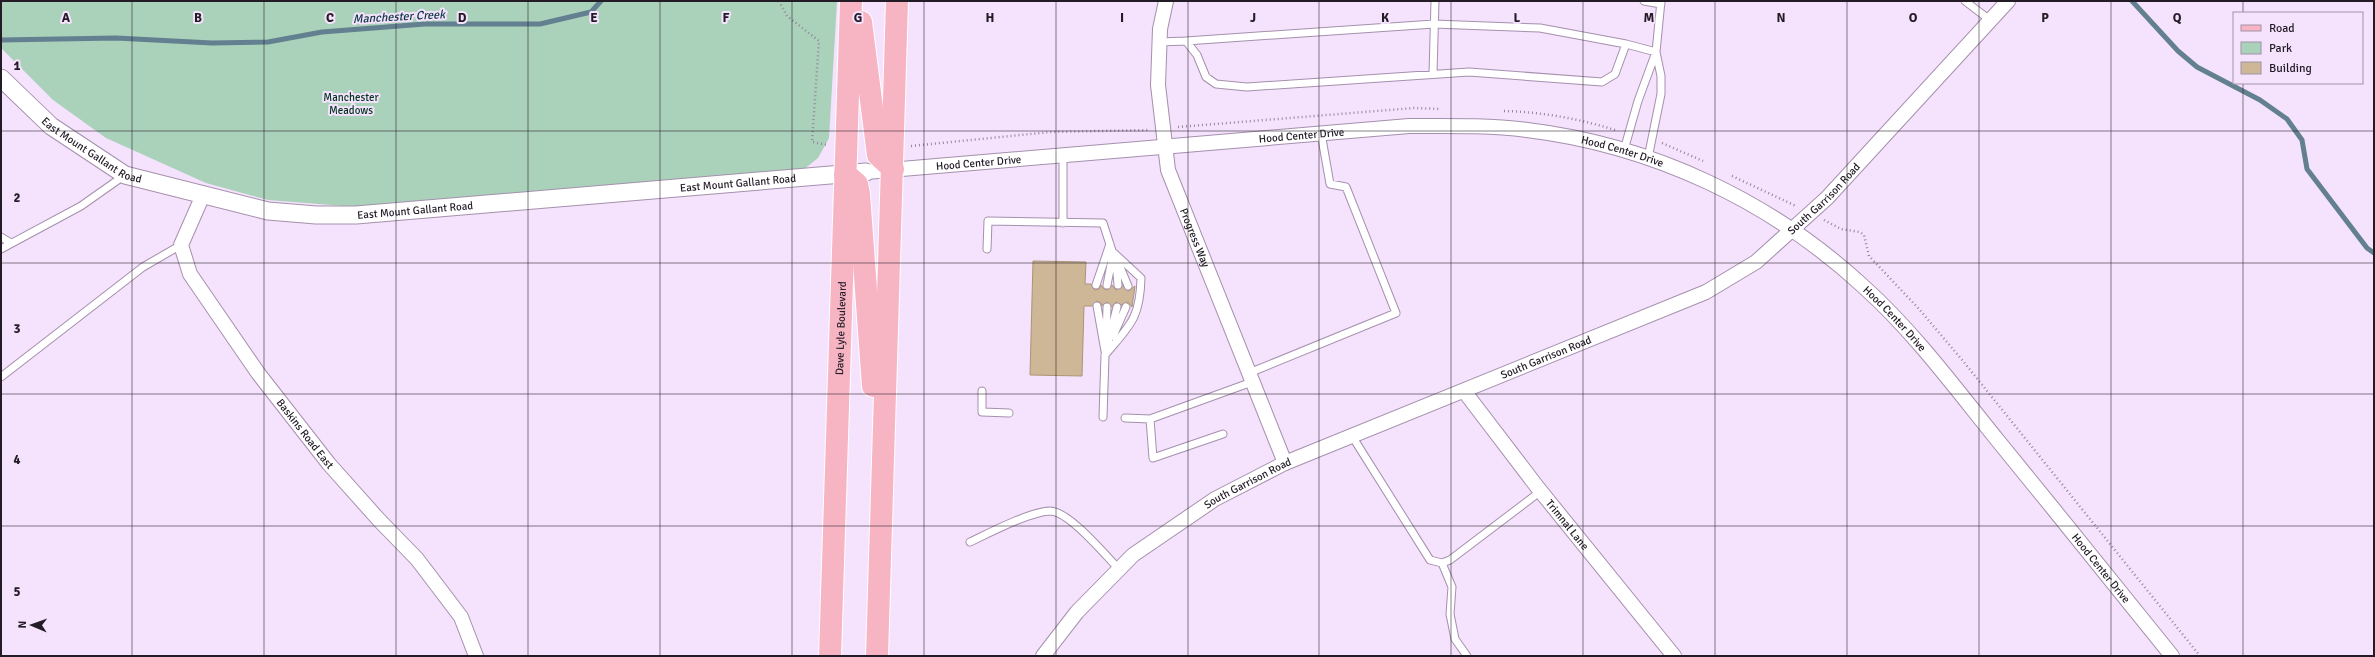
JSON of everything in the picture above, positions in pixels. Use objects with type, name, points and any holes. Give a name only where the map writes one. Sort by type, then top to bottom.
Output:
[{"type":"main road","name":"Dave Lyle Boulevard","points":[[830,656],[851,1]]},
{"type":"main road","points":[[858,1],[878,151],[884,162],[893,170]]},
{"type":"main road","points":[[877,656],[897,1]]},
{"type":"main road","points":[[845,174],[857,184],[859,194],[881,509]]},
{"type":"street","name":"Progress Way","points":[[1166,1],[1160,42],[1158,85],[1168,170],[1285,463]]},
{"type":"street","name":"South Garrison Road","points":[[1043,656],[1077,612],[1133,555],[1215,499],[1285,463],[1706,292],[1756,262],[1793,230],[1859,165],[2008,1]]},
{"type":"street","name":"East Mount Gallant Road","points":[[1,78],[51,126],[125,175],[268,211],[316,215],[356,215],[866,172]]},
{"type":"street","name":"Hood Center Drive","points":[[866,172],[1409,126],[1468,125],[1527,130],[1586,140],[1648,158],[1716,186],[1758,208],[1793,230],[1864,287],[1906,329],[2172,656]]},
{"type":"street","points":[[181,245],[203,195]]},
{"type":"street","name":"Baskins Road East","points":[[181,245],[190,274],[258,373],[329,464],[379,520],[418,559],[461,617],[476,656]]},
{"type":"street","name":"Trimnal Lane","points":[[1464,391],[1540,491],[1674,656]]},
{"type":"lane","points":[[1433,74],[1435,1]]},
{"type":"lane","points":[[1624,150],[1638,101],[1656,52],[1661,3],[1644,1]]},
{"type":"lane","points":[[1965,1],[1990,20]]},
{"type":"lane","points":[[1160,42],[1434,24],[1540,28],[1626,44],[1656,52]]},
{"type":"lane","points":[[1186,41],[1197,55],[1206,77],[1216,84],[1247,87],[1469,72],[1602,82],[1615,74],[1626,44]]},
{"type":"lane","points":[[1648,158],[1661,94],[1661,76],[1656,52]]},
{"type":"lane","points":[[1125,418],[1150,419],[1251,378],[1396,314],[1346,187],[1330,184],[1320,133]]},
{"type":"lane","points":[[1063,155],[1063,222]]},
{"type":"lane","points":[[1,249],[81,206],[125,175]]},
{"type":"lane","points":[[987,249],[988,221],[1103,223],[1116,263],[1118,285]]},
{"type":"lane","points":[[1,237],[11,243]]},
{"type":"lane","points":[[1096,285],[1110,244]]},
{"type":"lane","points":[[1,377],[143,266],[181,245]]},
{"type":"lane","points":[[1107,285],[1113,253]]},
{"type":"lane","points":[[1113,253],[1128,286]]},
{"type":"lane","points":[[1105,355],[1135,319],[1140,296],[1141,278],[1113,253]]},
{"type":"lane","points":[[1097,306],[1105,355]]},
{"type":"lane","points":[[1103,417],[1107,307]]},
{"type":"lane","points":[[1105,355],[1117,307]]},
{"type":"lane","points":[[1105,355],[1126,307]]},
{"type":"lane","points":[[982,391],[982,412],[1009,413]]},
{"type":"lane","points":[[1150,419],[1153,458],[1223,434]]},
{"type":"lane","points":[[1352,436],[1430,560],[1442,563],[1450,560],[1540,491]]},
{"type":"lane","points":[[970,542],[1017,520],[1050,511],[1067,518],[1119,569]]},
{"type":"lane","points":[[1442,563],[1452,587],[1450,614],[1455,639],[1467,656]]},
{"type":"path","points":[[779,1],[787,16],[819,41],[812,142],[846,147]]},
{"type":"path","points":[[1826,220],[1841,230],[1860,232],[1864,235],[1869,256],[1919,309],[1964,361],[2200,656]]},
{"type":"green space","name":"Manchester Meadows","points":[[1,1],[837,1],[829,138],[818,158],[798,174],[356,207],[268,200],[206,183],[106,138],[53,100],[1,48]]},
{"type":"building","points":[[1033,261],[1086,262],[1085,284],[1091,284],[1095,290],[1099,289],[1101,285],[1104,289],[1108,290],[1112,285],[1116,290],[1123,286],[1128,291],[1135,286],[1132,307],[1128,302],[1121,305],[1116,302],[1112,307],[1107,302],[1102,306],[1101,303],[1097,301],[1092,306],[1084,306],[1082,376],[1030,375]]},
{"type":"waterway","name":"Manchester Creek","points":[[1,40],[116,38],[212,43],[268,42],[322,32],[425,24],[540,24],[591,12],[601,1]]},
{"type":"waterway","points":[[2132,1],[2178,51],[2197,67],[2260,100],[2287,119],[2302,140],[2307,169],[2367,248],[2374,253]]}]
